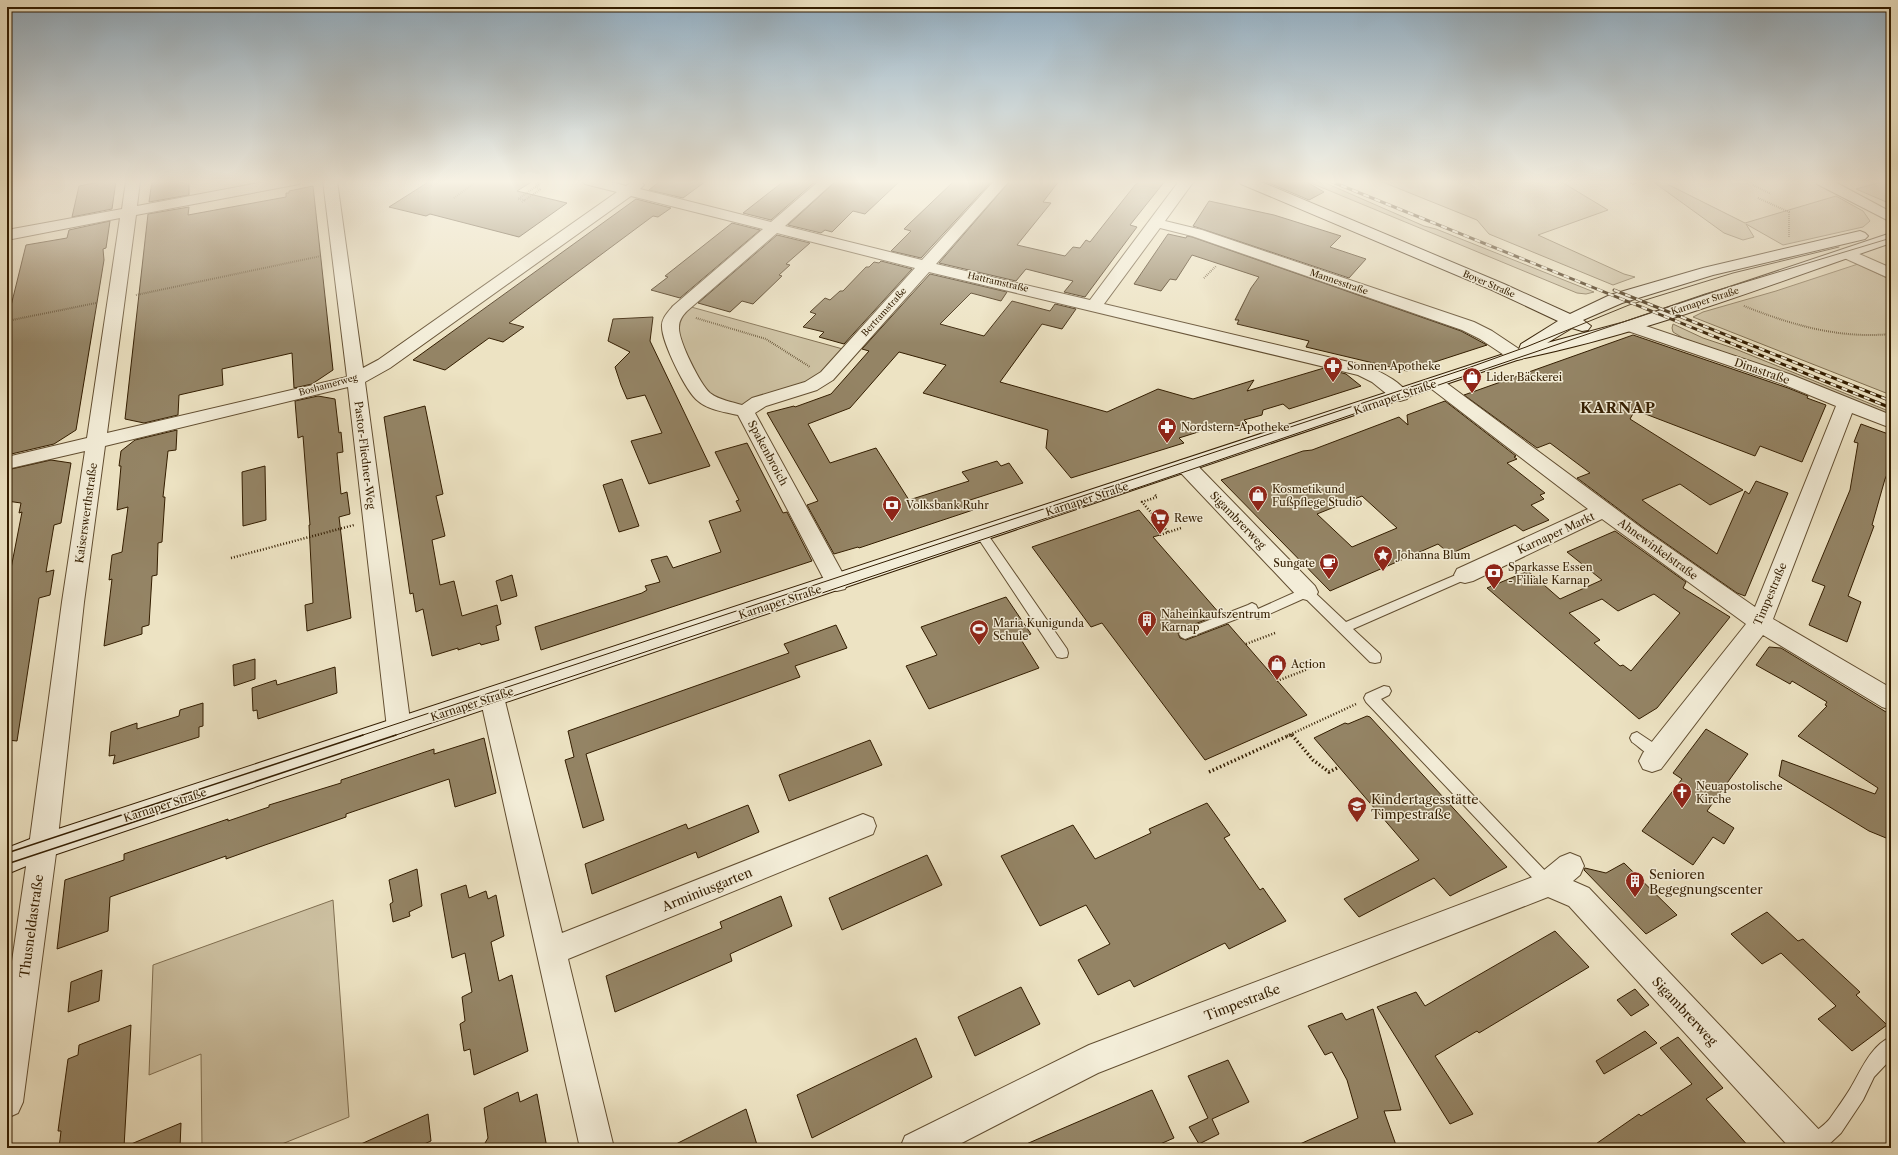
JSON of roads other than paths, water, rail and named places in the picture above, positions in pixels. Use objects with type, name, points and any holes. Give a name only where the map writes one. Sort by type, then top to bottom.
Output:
[{"type":"street","name":"Kaiserswerthstraße","points":[[43,846],[73,602],[127,235]]},
{"type":"street","name":"Pastor-Fliedner-Weg","points":[[337,235],[374,520],[399,728]]},
{"type":"street","name":"Boshamerweg","points":[[7,462],[356,380],[384,364],[567,235]]},
{"type":"street","name":"Spakenbroich","points":[[767,235],[674,314],[670,327],[672,339],[695,386],[702,396],[717,404],[745,411],[837,583]]},
{"type":"street","name":"Hattramstraße","points":[[806,235],[926,266],[1095,305],[1364,371],[1378,378],[1400,395]]},
{"type":"street","name":"Bertramstraße","points":[[745,411],[759,402],[811,386],[827,376],[954,235]]},
{"type":"street","points":[[1095,305],[1147,235]]},
{"type":"street","name":"Mannesstraße","points":[[1203,235],[1468,326],[1486,335],[1516,355]]},
{"type":"street","name":"Boyer Straße","points":[[1374,235],[1498,287],[1571,320],[1599,335]]},
{"type":"street","name":"Karnaper Straße","points":[[1516,355],[1585,312],[1616,299],[1672,281],[1862,235]]},
{"type":"street","name":"Karnaper Straße","points":[[7,861],[43,846],[837,583],[1516,355],[1566,345],[1631,326],[1848,254],[1891,238]]},
{"type":"street","points":[[1848,254],[1891,274]]},
{"type":"street","name":"Dinastraße","points":[[1631,326],[1786,379],[1891,422]]},
{"type":"street","name":"Ahnewinkelstraße","points":[[1435,383],[1604,510],[1760,622],[1891,700]]},
{"type":"street","name":"Timpestraße","points":[[1655,758],[1760,622],[1846,403]]},
{"type":"street","name":"Sigambrerweg","points":[[1186,466],[1307,592]]},
{"type":"street","name":"Karnaper Markt","points":[[1465,576],[1604,510]]},
{"type":"street","points":[[492,697],[597,1148]]},
{"type":"street","name":"Arminiusgarten","points":[[551,952],[863,826]]},
{"type":"street","name":"Karnaper Straße","points":[[7,852],[43,846]]},
{"type":"street","name":"Thusneldastraße","points":[[7,1102],[43,846]]},
{"type":"street","name":"Timpestraße","points":[[917,1148],[1089,1061],[1524,892],[1559,875]]},
{"type":"street","name":"Sigambrerweg","points":[[1559,875],[1813,1147]]},
{"type":"lane","points":[[982,534],[1062,653]]},
{"type":"lane","points":[[1344,628],[1465,576]]},
{"type":"lane","points":[[1184,634],[1307,592]]},
{"type":"lane","name":"Sigambrerweg","points":[[1307,592],[1375,658]]},
{"type":"lane","points":[[1384,691],[1371,698],[1559,875]]},
{"type":"lane","points":[[1637,738],[1655,758]]},
{"type":"lane","points":[[1813,1147],[1835,1127],[1857,1094],[1868,1071],[1891,1046]]},
{"type":"tram line","points":[[396,735],[1143,486],[1705,294],[1891,238]]},
{"type":"tram line","points":[[360,736],[1468,368],[1526,347],[1629,305],[1733,273],[1839,247]]},
{"type":"tram line","points":[[7,853],[363,735]]},
{"type":"tram line","points":[[7,864],[396,735]]},
{"type":"railway","points":[[1463,235],[1891,408]]},
{"type":"railway","points":[[1614,290],[1891,401]]},
{"type":"place","name":"Sonnen Apotheke","points":[[1333,383]]},
{"type":"place","name":"Lider Bäckerei","points":[[1472,394]]},
{"type":"place","name":"Nordstern-Apotheke","points":[[1167,444]]},
{"type":"place","name":"Kosmetik und Fußpflege Studio","points":[[1258,512]]},
{"type":"place","name":"Volksbank Ruhr","points":[[892,522]]},
{"type":"place","name":"Rewe","points":[[1160,535]]},
{"type":"place","name":"Johanna Blum","points":[[1383,572]]},
{"type":"place","name":"Sungate","points":[[1329,580]]},
{"type":"place","name":"Sparkasse Essen - Filiale Karnap","points":[[1494,590]]},
{"type":"place","name":"Naheinkaufszentrum Karnap","points":[[1147,637]]},
{"type":"place","name":"Maria Kunigunda Schule","points":[[979,646]]},
{"type":"place","name":"Action","points":[[1277,681]]},
{"type":"place","name":"Neuapostolische Kirche","points":[[1682,809]]},
{"type":"place","name":"Kindertagesstätte Timpestraße","points":[[1357,823]]},
{"type":"place","name":"Senioren Begegnungscenter","points":[[1635,898]]},
{"type":"district","name":"KARNAP","points":[[1618,408]]}]
